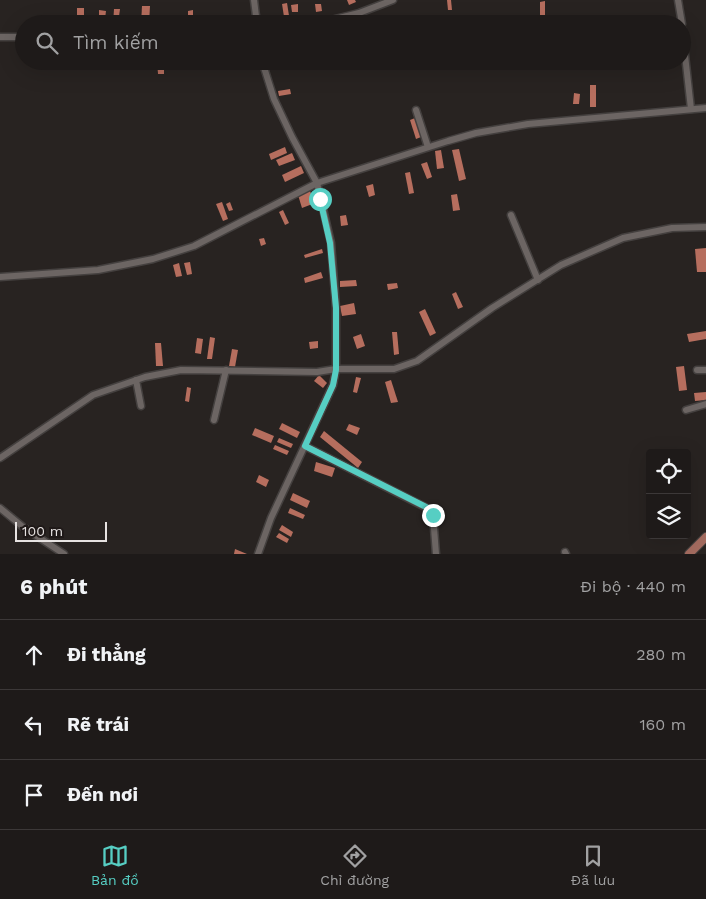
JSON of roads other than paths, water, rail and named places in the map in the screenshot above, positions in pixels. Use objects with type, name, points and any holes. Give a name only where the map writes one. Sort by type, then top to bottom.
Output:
[{"type":"main road","points":[[689,554],[706,537]]},
{"type":"street","points":[[254,0],[256,15]]},
{"type":"street","points":[[678,0],[680,15]]},
{"type":"street","points":[[353,15],[390,1]]},
{"type":"street","points":[[0,37],[15,37]]},
{"type":"street","points":[[258,554],[271,518],[333,385],[336,370],[336,308],[330,243],[317,183],[274,99],[265,70]]},
{"type":"street","points":[[687,70],[691,109]]},
{"type":"street","points":[[0,277],[98,270],[153,259],[194,246],[317,183],[476,133],[528,124],[706,108]]},
{"type":"street","points":[[416,110],[428,147]]},
{"type":"street","points":[[511,215],[538,280]]},
{"type":"street","points":[[0,458],[93,395],[136,380],[182,370],[317,372],[394,369],[417,361],[492,308],[561,265],[622,238],[672,228],[706,227]]},
{"type":"street","points":[[214,420],[226,370]]},
{"type":"street","points":[[697,370],[706,370]]},
{"type":"street","points":[[136,380],[141,406]]},
{"type":"street","points":[[686,410],[706,404]]},
{"type":"street","points":[[305,446],[430,509],[433,515],[436,554]]},
{"type":"street","points":[[0,508],[23,527],[64,554]]}]
